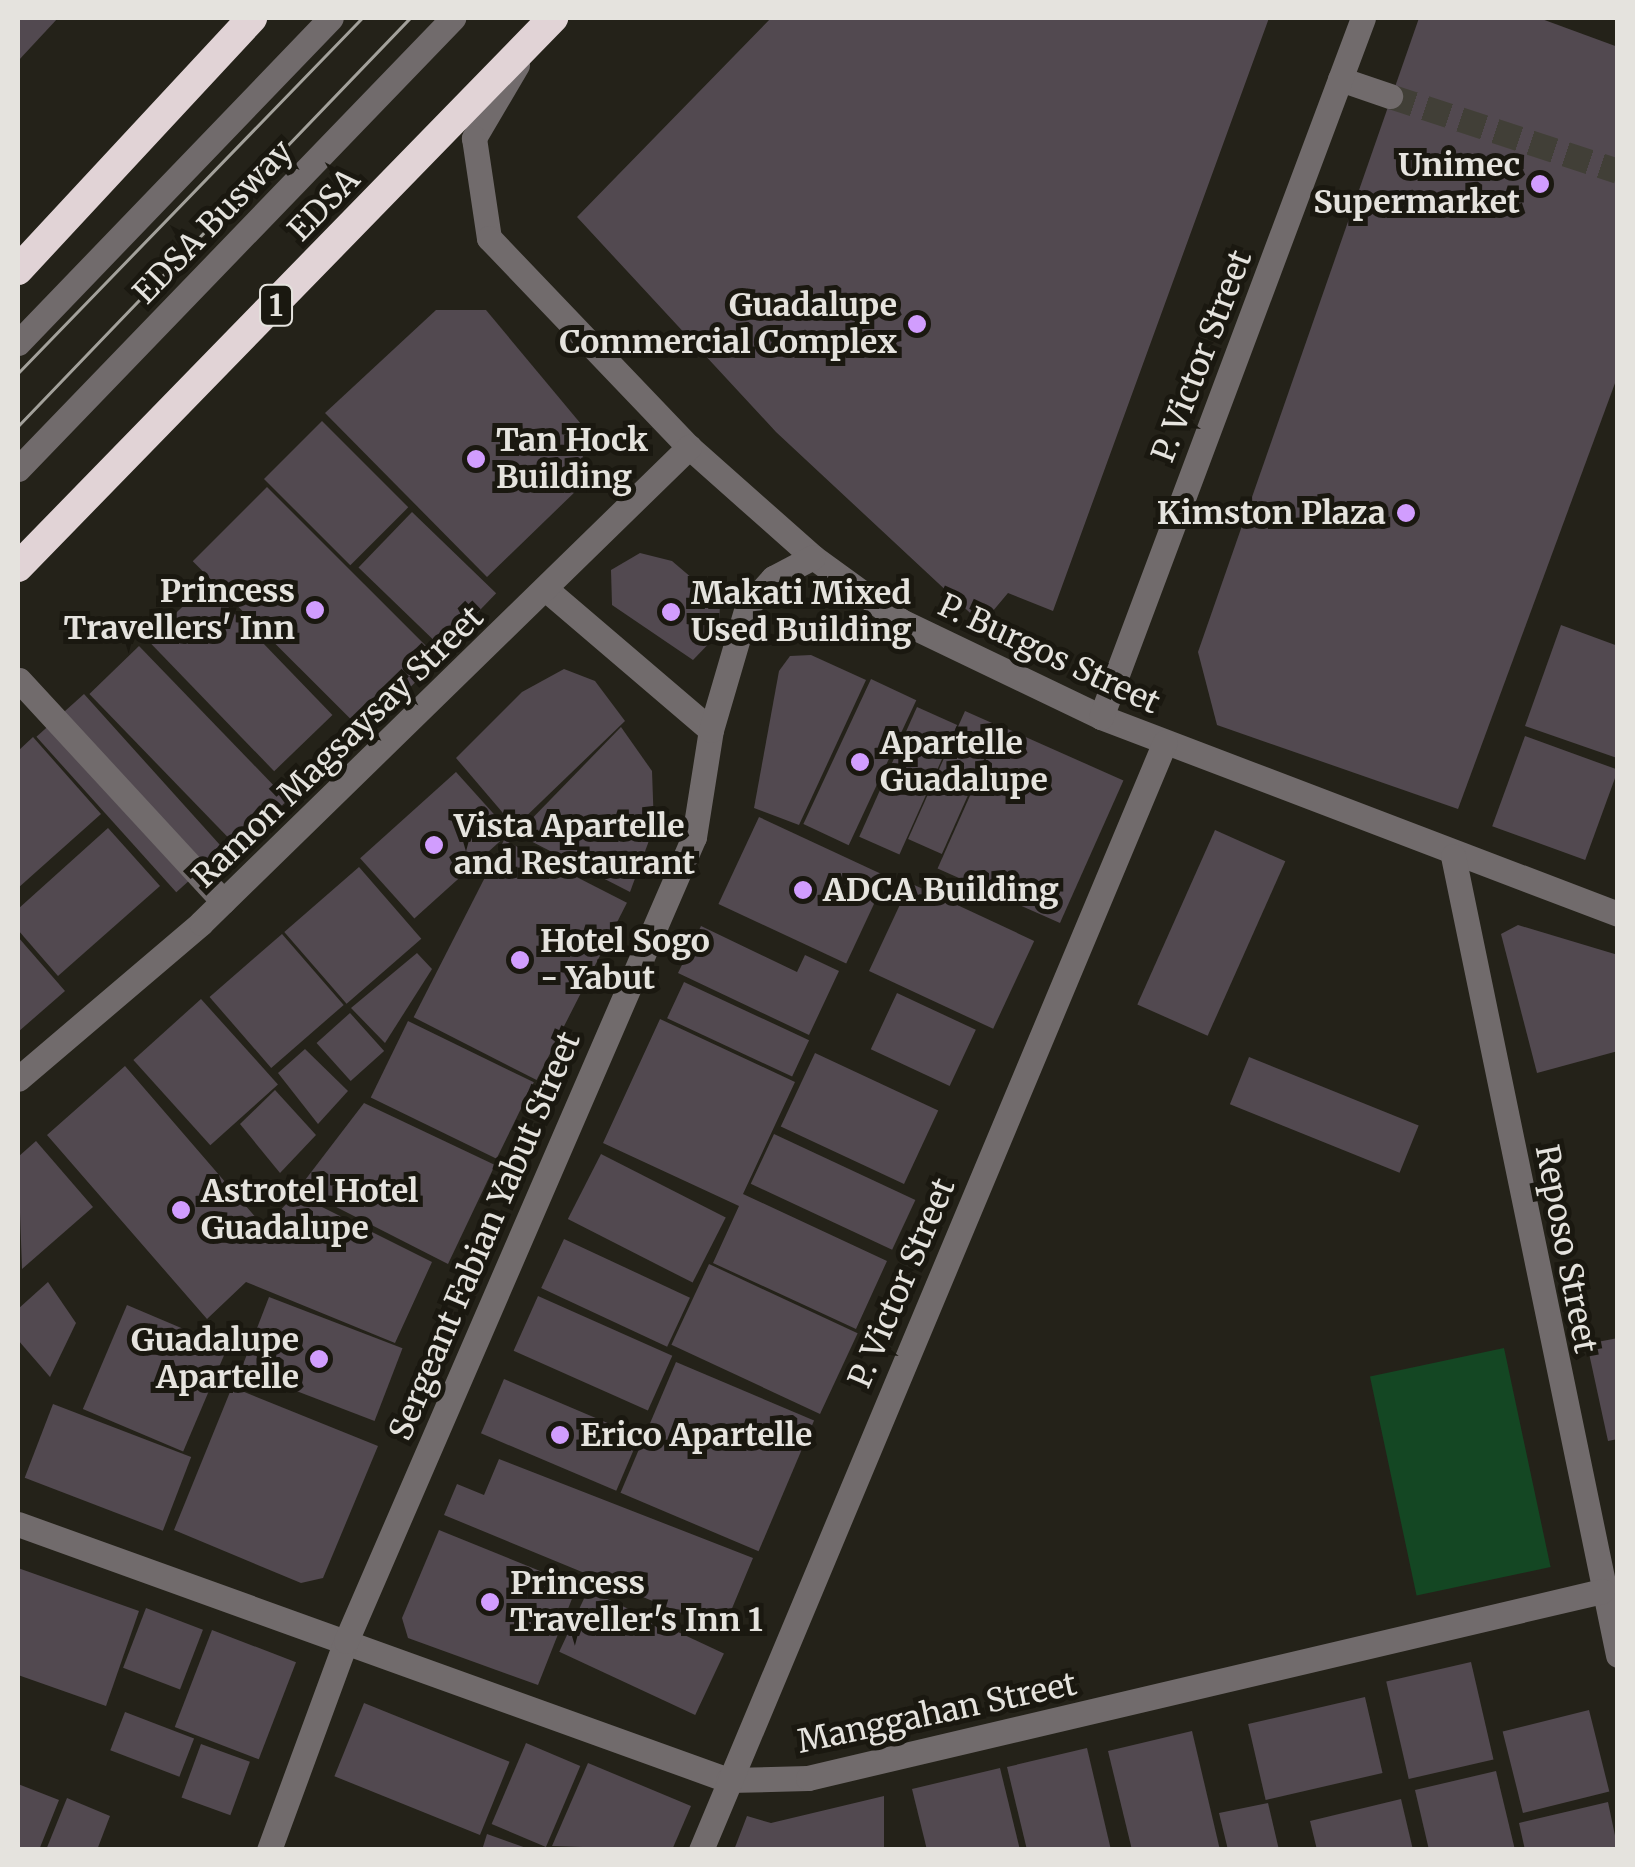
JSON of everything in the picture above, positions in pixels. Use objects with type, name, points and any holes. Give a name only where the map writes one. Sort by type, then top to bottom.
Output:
[{"type":"highway","points":[[18,270],[252,18]]},
{"type":"highway","name":"EDSA","points":[[18,568],[552,18]]},
{"type":"street","name":"EDSA Busway","points":[[18,344],[332,18]]},
{"type":"street","name":"EDSA Busway","points":[[18,468],[454,18]]},
{"type":"street","name":"P. Victor Street","points":[[1101,718],[1363,18]]},
{"type":"street","name":"P. Burgos Street","points":[[532,40],[474,138],[488,238],[689,448],[813,557],[901,621],[1101,718],[1453,856],[1618,914]]},
{"type":"street","points":[[1340,79],[1390,96]]},
{"type":"street","name":"Ramon Magsaysay Street","points":[[18,1078],[224,901],[548,592],[689,448]]},
{"type":"street","name":"Sergeant Fabian Yabut Street","points":[[269,1850],[346,1641],[694,837],[711,730],[747,607],[773,578],[813,557]]},
{"type":"street","points":[[548,592],[711,730]]},
{"type":"street","points":[[18,680],[224,901]]},
{"type":"street","name":"P. Victor Street","points":[[702,1850],[1165,742]]},
{"type":"street","name":"Reposo Street","points":[[1453,856],[1618,1654]]},
{"type":"street","name":"Manggahan Street","points":[[18,1524],[728,1780],[808,1778],[1602,1591]]},
{"type":"green space","points":[[1504,1348],[1551,1567],[1417,1596],[1370,1376]]},
{"type":"building","points":[[18,18],[58,18],[18,61]]},
{"type":"building","name":"Guadalupe Commercial Complex","points":[[771,18],[1269,18],[1053,611],[1008,593],[982,624],[776,432],[577,217]]},
{"type":"building","name":"Kimston Plaza","points":[[1419,18],[1539,18],[1618,47],[1618,375],[1458,809],[1217,725],[1198,652]]},
{"type":"building","name":"Tan Hock Building","points":[[436,310],[486,310],[586,430],[579,488],[487,577],[325,413]]},
{"type":"building","points":[[322,421],[408,507],[350,565],[264,479]]},
{"type":"building","name":"Princess Travellers' Inn","points":[[267,487],[439,659],[365,733],[193,561]]},
{"type":"building","points":[[412,512],[496,593],[443,649],[359,567]]},
{"type":"building","name":"Makati Mixed Used Building","points":[[640,553],[672,561],[720,602],[719,633],[693,660],[612,605],[611,570]]},
{"type":"building","points":[[206,584],[332,715],[274,771],[148,640]]},
{"type":"building","points":[[1561,625],[1618,646],[1617,758],[1525,726]]},
{"type":"building","points":[[139,646],[288,800],[238,848],[89,694]]},
{"type":"building","points":[[811,655],[866,680],[799,825],[754,808],[779,671],[790,656]]},
{"type":"building","points":[[564,669],[595,681],[625,721],[515,827],[456,758],[522,692]]},
{"type":"building","name":"Apartelle Guadalupe","points":[[871,679],[916,700],[849,845],[803,824]]},
{"type":"building","points":[[84,694],[224,849],[176,892],[36,737]]},
{"type":"building","points":[[917,707],[957,725],[899,855],[859,837]]},
{"type":"building","points":[[965,711],[999,726],[942,854],[908,839]]},
{"type":"building","points":[[1001,726],[1123,781],[1060,923],[938,869]]},
{"type":"building","points":[[621,727],[652,771],[654,827],[630,892],[517,834]]},
{"type":"building","points":[[1525,736],[1618,770],[1585,860],[1492,826]]},
{"type":"building","points":[[33,737],[101,814],[18,888],[18,751]]},
{"type":"building","name":"Vista Apartelle and Restaurant","points":[[456,772],[510,832],[414,919],[360,858]]},
{"type":"building","name":"ADCA Building","points":[[759,817],[887,877],[846,964],[718,904]]},
{"type":"building","points":[[108,828],[160,886],[58,976],[18,930],[18,909]]},
{"type":"building","points":[[1215,830],[1285,861],[1208,1036],[1137,1004]]},
{"type":"building","name":"Hotel Sogo - Yabut","points":[[504,840],[627,903],[537,1080],[414,1017]]},
{"type":"building","points":[[359,867],[421,939],[347,1004],[284,932]]},
{"type":"building","points":[[910,883],[1034,941],[993,1029],[869,971]]},
{"type":"building","points":[[1518,925],[1618,955],[1618,1051],[1537,1073],[1501,934]]},
{"type":"building","points":[[701,926],[797,972],[805,955],[839,971],[809,1035],[678,973]]},
{"type":"building","points":[[282,934],[344,1005],[271,1068],[210,997]]},
{"type":"building","points":[[18,937],[65,991],[18,1032]]},
{"type":"building","points":[[417,953],[432,969],[385,1043],[351,1008]]},
{"type":"building","points":[[684,982],[809,1040],[792,1077],[667,1018]]},
{"type":"building","points":[[897,993],[976,1030],[950,1086],[871,1049]]},
{"type":"building","points":[[201,999],[278,1084],[210,1145],[133,1060]]},
{"type":"building","points":[[350,1013],[384,1051],[351,1081],[317,1043]]},
{"type":"building","points":[[660,1019],[795,1082],[743,1194],[887,1261],[856,1329],[713,1263],[739,1206],[603,1143]]},
{"type":"building","points":[[408,1021],[534,1082],[497,1159],[371,1097]]},
{"type":"building","points":[[305,1049],[348,1091],[318,1124],[278,1073]]},
{"type":"building","points":[[815,1053],[938,1110],[904,1184],[781,1126]]},
{"type":"building","points":[[1249,1057],[1419,1126],[1400,1173],[1230,1104]]},
{"type":"building","name":"Astrotel Hotel Guadalupe","points":[[125,1066],[264,1227],[296,1194],[432,1262],[395,1343],[246,1282],[207,1319],[47,1135]]},
{"type":"building","points":[[275,1090],[316,1135],[280,1173],[240,1124]]},
{"type":"building","points":[[364,1103],[495,1165],[448,1264],[299,1188]]},
{"type":"building","points":[[774,1134],[915,1200],[892,1250],[751,1184]]},
{"type":"building","points":[[36,1141],[93,1207],[22,1269],[18,1157]]},
{"type":"building","points":[[601,1154],[726,1218],[693,1283],[568,1219]]},
{"type":"building","points":[[564,1239],[690,1298],[667,1347],[541,1288]]},
{"type":"building","points":[[709,1264],[858,1333],[820,1414],[671,1345]]},
{"type":"building","points":[[48,1282],[76,1323],[50,1377],[18,1340],[18,1309]]},
{"type":"building","points":[[538,1296],[672,1356],[648,1411],[514,1351]]},
{"type":"building","name":"Guadalupe Apartelle","points":[[269,1297],[403,1348],[375,1421],[241,1370]]},
{"type":"building","points":[[127,1305],[227,1348],[183,1452],[83,1409]]},
{"type":"building","points":[[1618,1338],[1618,1439],[1608,1441],[1587,1344]]},
{"type":"building","points":[[676,1362],[814,1421],[759,1551],[621,1493]]},
{"type":"building","name":"Erico Apartelle","points":[[504,1379],[639,1436],[616,1491],[481,1433]]},
{"type":"building","points":[[232,1387],[378,1446],[323,1578],[301,1583],[174,1530]]},
{"type":"building","points":[[53,1404],[191,1457],[163,1531],[25,1478]]},
{"type":"building","points":[[499,1459],[753,1558],[723,1630],[444,1515],[457,1484],[484,1495]]},
{"type":"building","name":"Princess Traveller's Inn 1","points":[[439,1530],[577,1586],[538,1685],[408,1638],[402,1618]]},
{"type":"building","points":[[18,1568],[139,1611],[106,1706],[18,1675]]},
{"type":"building","points":[[588,1590],[724,1653],[695,1715],[559,1652]]},
{"type":"building","points":[[146,1608],[203,1630],[180,1690],[123,1668]]},
{"type":"building","points":[[212,1630],[296,1662],[259,1759],[175,1727]]},
{"type":"building","points":[[1471,1662],[1493,1759],[1409,1779],[1386,1682]]},
{"type":"building","points":[[1365,1697],[1383,1773],[1266,1800],[1248,1724]]},
{"type":"building","points":[[364,1703],[510,1762],[480,1835],[334,1776]]},
{"type":"building","points":[[1589,1710],[1609,1792],[1523,1813],[1503,1732]]},
{"type":"building","points":[[125,1712],[194,1739],[179,1777],[110,1750]]},
{"type":"building","points":[[1192,1731],[1220,1850],[1132,1850],[1108,1751]]},
{"type":"building","points":[[526,1743],[580,1766],[546,1847],[492,1824]]},
{"type":"building","points":[[201,1744],[250,1762],[230,1815],[182,1798]]},
{"type":"building","points":[[1087,1748],[1111,1850],[1027,1850],[1007,1767]]},
{"type":"building","points":[[588,1763],[691,1806],[672,1850],[552,1846]]},
{"type":"building","points":[[1000,1768],[1020,1850],[927,1850],[912,1789]]},
{"type":"building","points":[[1496,1771],[1515,1850],[1429,1850],[1415,1790]]},
{"type":"building","points":[[18,1784],[59,1800],[39,1850],[18,1850]]},
{"type":"building","points":[[884,1796],[884,1850],[734,1850],[747,1816],[771,1823]]},
{"type":"building","points":[[67,1798],[110,1816],[97,1850],[46,1850]]},
{"type":"building","points":[[1401,1799],[1413,1850],[1317,1850],[1310,1821]]},
{"type":"building","points":[[1608,1802],[1618,1850],[1525,1850],[1519,1823]]},
{"type":"building","points":[[1268,1803],[1279,1850],[1228,1850],[1219,1813]]},
{"type":"building","points":[[487,1834],[529,1849],[529,1850],[482,1850]]},
{"type":"tunnel","points":[[1390,96],[1618,171]]},
{"type":"tram line","points":[[18,373],[362,18]]},
{"type":"tram line","points":[[18,426],[410,18]]},
{"type":"place","name":"Unimec Supermarket","points":[[1540,184]]},
{"type":"place","name":"Guadalupe Commercial Complex","points":[[917,324]]},
{"type":"place","name":"Tan Hock Building","points":[[476,459]]},
{"type":"place","name":"Kimston Plaza","points":[[1406,513]]},
{"type":"place","name":"Princess Travellers' Inn","points":[[315,610]]},
{"type":"place","name":"Makati Mixed Used Building","points":[[671,612]]},
{"type":"place","name":"Apartelle Guadalupe","points":[[860,762]]},
{"type":"place","name":"Vista Apartelle and Restaurant","points":[[434,845]]},
{"type":"place","name":"ADCA Building","points":[[803,890]]},
{"type":"place","name":"Hotel Sogo - Yabut","points":[[520,960]]},
{"type":"place","name":"Astrotel Hotel Guadalupe","points":[[181,1210]]},
{"type":"place","name":"Guadalupe Apartelle","points":[[319,1359]]},
{"type":"place","name":"Erico Apartelle","points":[[560,1435]]},
{"type":"place","name":"Princess Traveller's Inn 1","points":[[490,1602]]}]
